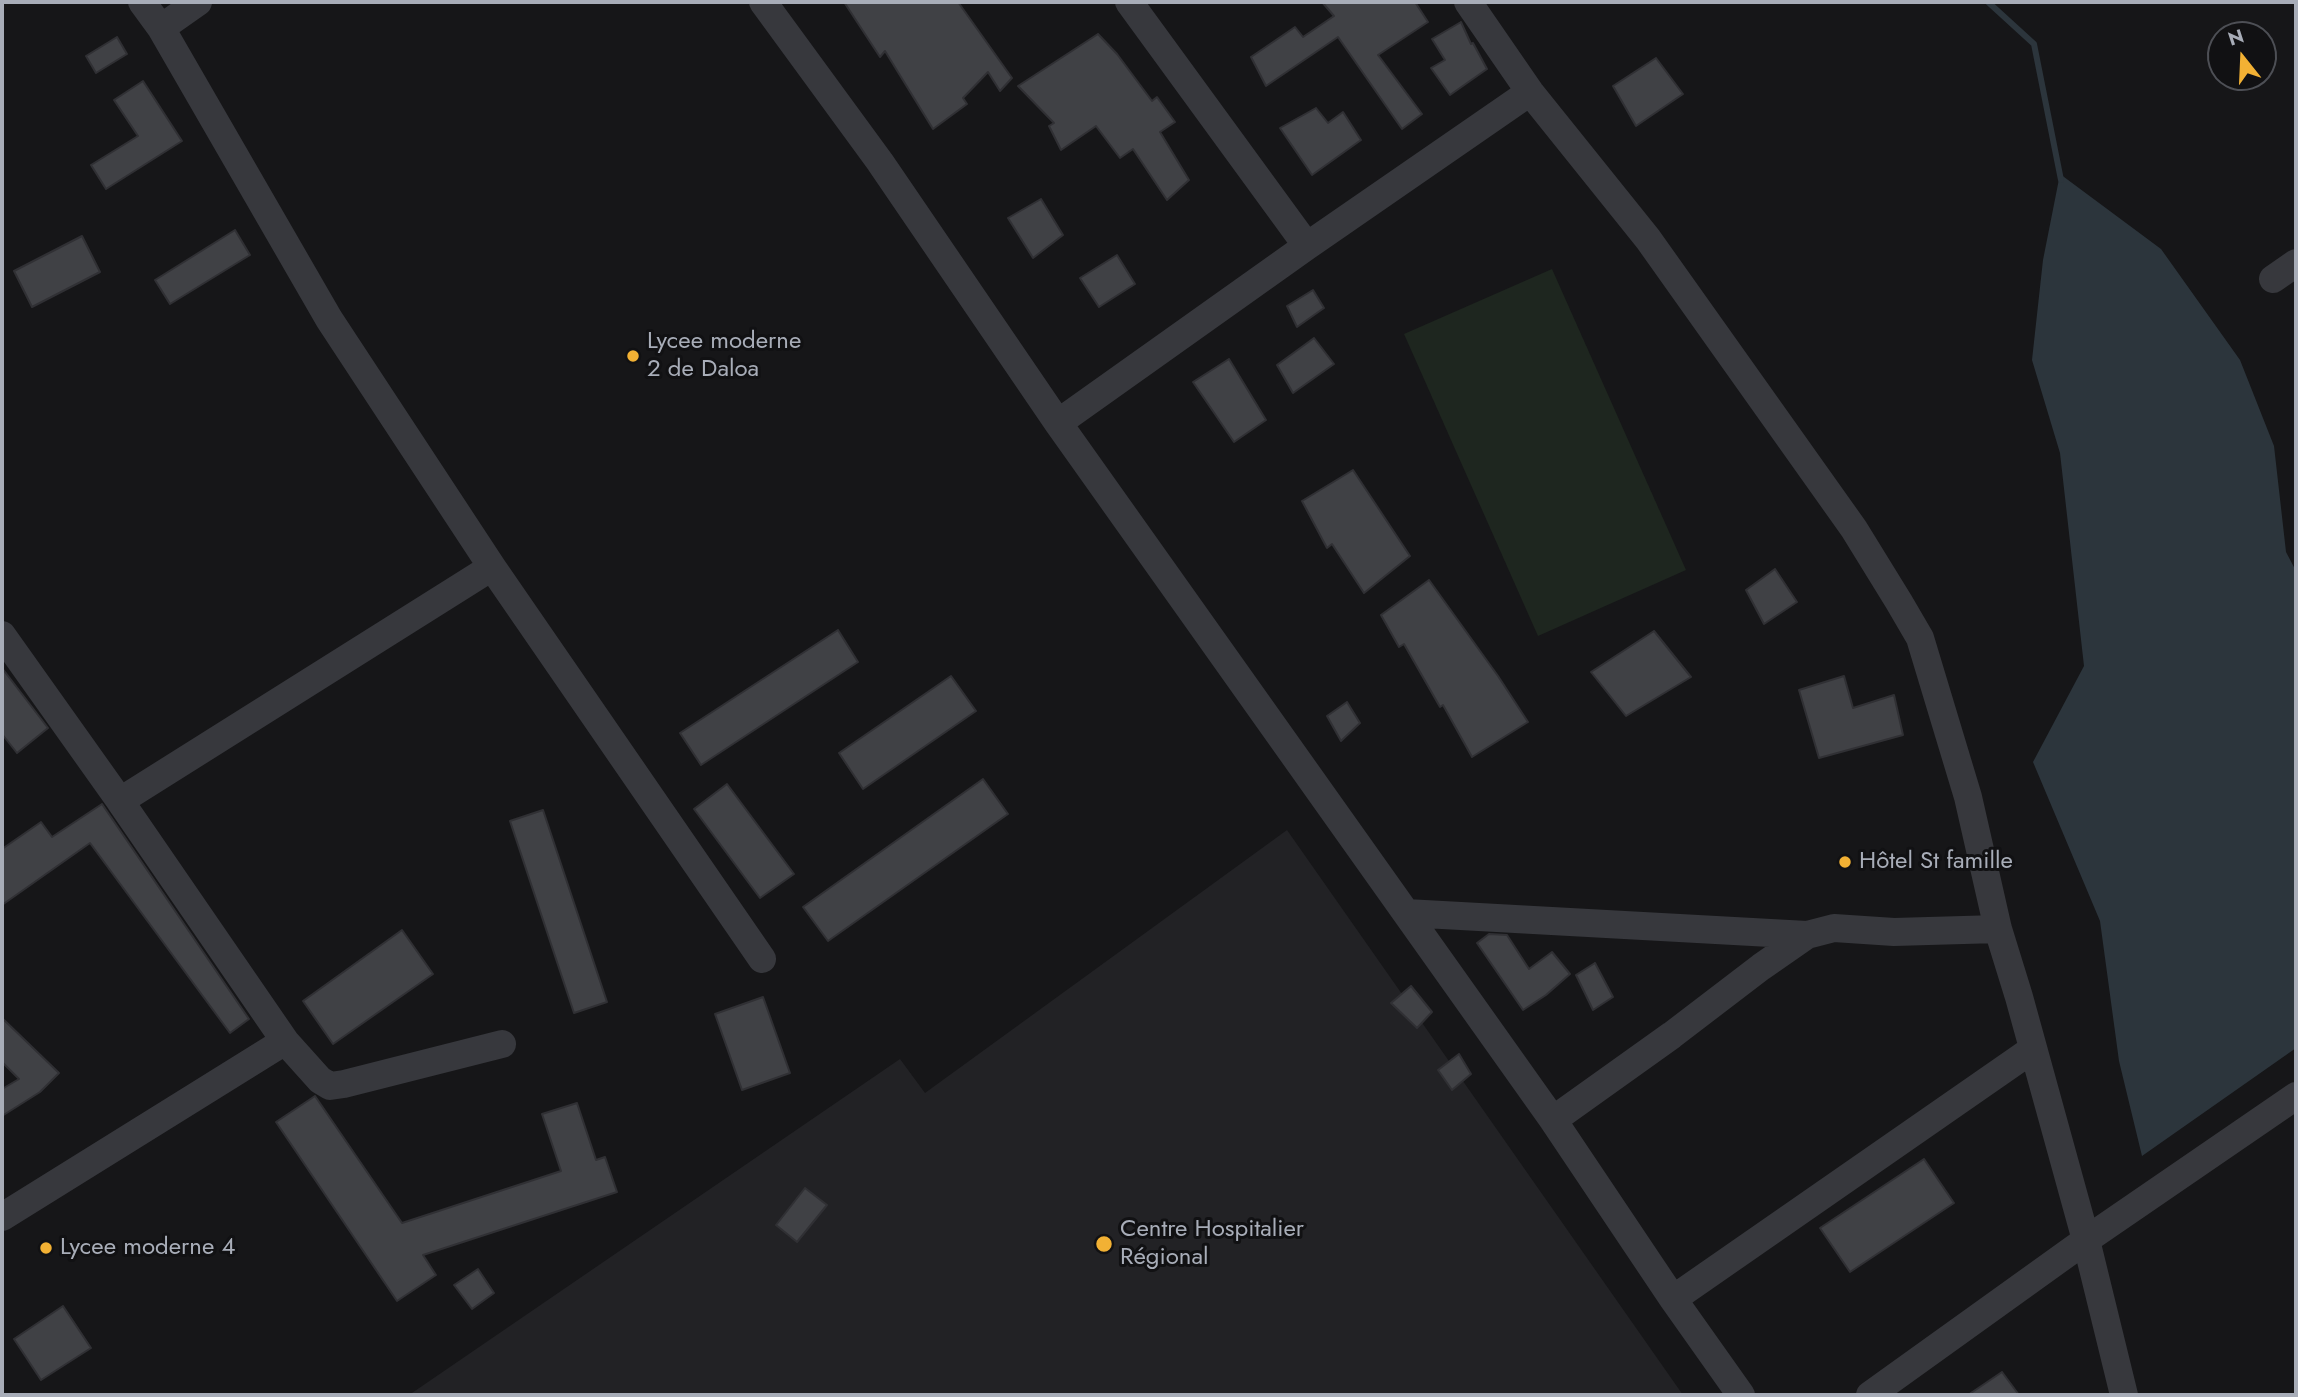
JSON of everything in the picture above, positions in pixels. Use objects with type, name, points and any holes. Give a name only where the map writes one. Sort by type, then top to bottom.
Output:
[{"type":"street","points":[[142,2],[161,28],[328,319],[492,567],[762,959]]},
{"type":"street","points":[[161,28],[198,2]]},
{"type":"street","points":[[763,2],[880,163],[1058,423],[1553,1120],[1741,1395]]},
{"type":"street","points":[[1129,2],[1307,246]]},
{"type":"street","points":[[1468,2],[1530,92],[1648,239],[1853,529],[1920,638],[1960,771],[1998,929],[2086,1240],[2124,1395]]},
{"type":"street","points":[[1058,423],[1530,92]]},
{"type":"street","points":[[2273,279],[2296,263]]},
{"type":"street","points":[[120,801],[492,567]]},
{"type":"street","points":[[2,635],[285,1041],[320,1080],[330,1086],[502,1044]]},
{"type":"street","points":[[1406,913],[1807,935],[1833,928],[1895,932],[1998,929]]},
{"type":"street","points":[[1553,1120],[1807,935]]},
{"type":"street","points":[[2,1217],[285,1041]]},
{"type":"street","points":[[1673,1299],[2033,1049]]},
{"type":"street","points":[[1870,1395],[2086,1240],[2296,1096]]},
{"type":"shaded area","points":[[2060,174],[2161,249],[2240,360],[2274,446],[2286,552],[2296,571],[2296,1048],[2142,1156],[2119,1061],[2100,921],[2033,762],[2084,666],[2060,453],[2032,360],[2043,260]]},
{"type":"shaded area","points":[[1552,269],[1686,570],[1538,636],[1404,334]]},
{"type":"shaded area","name":"Centre Hospitalier Régional","points":[[1287,830],[1683,1395],[409,1395],[900,1059],[925,1093]]},
{"type":"building","points":[[844,2],[958,2],[1012,78],[1000,91],[988,72],[963,98],[967,104],[933,129],[885,51],[880,57]]},
{"type":"building","points":[[1322,2],[1415,2],[1428,22],[1378,55],[1422,114],[1402,129],[1338,37],[1266,86],[1251,57],[1295,27],[1303,37],[1334,16]]},
{"type":"building","points":[[1461,22],[1487,69],[1450,95],[1431,68],[1445,60],[1432,39]]},
{"type":"building","points":[[1098,34],[1117,54],[1152,101],[1157,97],[1175,122],[1160,132],[1189,180],[1167,200],[1133,149],[1120,158],[1096,126],[1061,150],[1049,126],[1054,123],[1018,86]]},
{"type":"building","points":[[117,37],[127,54],[96,73],[86,56]]},
{"type":"building","points":[[1656,58],[1683,94],[1636,126],[1613,86]]},
{"type":"building","points":[[143,81],[182,141],[106,189],[91,165],[138,136],[114,100]]},
{"type":"building","points":[[1316,108],[1328,123],[1343,112],[1361,140],[1312,175],[1280,128]]},
{"type":"building","points":[[1041,199],[1063,235],[1033,258],[1008,218]]},
{"type":"building","points":[[235,230],[250,255],[170,304],[155,280]]},
{"type":"building","points":[[82,236],[100,272],[32,307],[14,271]]},
{"type":"building","points":[[1117,255],[1135,284],[1099,307],[1080,278]]},
{"type":"building","points":[[1313,290],[1324,308],[1297,327],[1287,306]]},
{"type":"building","points":[[1314,338],[1334,364],[1293,393],[1277,365]]},
{"type":"building","points":[[1229,359],[1266,420],[1234,442],[1193,382]]},
{"type":"building","points":[[1353,470],[1410,556],[1364,593],[1332,544],[1327,548],[1302,501]]},
{"type":"building","points":[[1775,569],[1797,602],[1764,624],[1746,590]]},
{"type":"building","points":[[1429,580],[1528,722],[1472,757],[1404,644],[1399,647],[1381,615]]},
{"type":"building","points":[[838,630],[858,662],[701,765],[680,733]]},
{"type":"building","points":[[1654,631],[1691,677],[1626,716],[1591,672]]},
{"type":"building","points":[[2,668],[48,728],[17,753],[2,734]]},
{"type":"building","points":[[951,676],[976,711],[863,789],[839,753]]},
{"type":"building","points":[[1844,676],[1853,708],[1894,695],[1903,735],[1819,758],[1799,690]]},
{"type":"building","points":[[1347,702],[1360,723],[1341,741],[1327,716]]},
{"type":"building","points":[[983,779],[1008,814],[828,941],[803,907]]},
{"type":"building","points":[[727,784],[794,874],[760,898],[694,809]]},
{"type":"building","points":[[102,804],[249,1019],[230,1033],[90,843],[2,905],[2,849],[41,822],[52,837]]},
{"type":"building","points":[[543,810],[607,1002],[574,1013],[510,821]]},
{"type":"building","points":[[402,930],[433,974],[333,1044],[303,1001]]},
{"type":"building","points":[[1489,934],[1507,935],[1529,969],[1552,952],[1570,974],[1523,1010],[1477,943]]},
{"type":"building","points":[[1595,963],[1613,997],[1593,1010],[1576,975]]},
{"type":"building","points":[[1411,986],[1432,1012],[1417,1028],[1391,1003]]},
{"type":"building","points":[[763,997],[790,1073],[742,1090],[715,1014]]},
{"type":"building","points":[[2,1018],[59,1073],[40,1092],[2,1116],[2,1089],[19,1079],[2,1062]]},
{"type":"building","points":[[1459,1054],[1471,1074],[1452,1090],[1438,1070]]},
{"type":"building","points":[[315,1096],[402,1223],[561,1171],[542,1114],[577,1103],[596,1160],[605,1157],[617,1192],[423,1255],[436,1275],[397,1301],[276,1122]]},
{"type":"building","points":[[1924,1159],[1954,1203],[1850,1272],[1820,1228]]},
{"type":"building","points":[[805,1188],[827,1205],[797,1242],[776,1225]]},
{"type":"building","points":[[478,1269],[494,1293],[472,1309],[454,1285]]},
{"type":"building","points":[[63,1306],[91,1348],[41,1380],[14,1339]]},
{"type":"building","points":[[2002,1372],[2019,1395],[1968,1395]]},
{"type":"waterway","points":[[1988,2],[2034,44],[2061,180]]},
{"type":"place","name":"Lycee moderne 2 de Daloa","points":[[633,356]]},
{"type":"place","name":"Hôtel St famille","points":[[1845,862]]},
{"type":"place","name":"Centre Hospitalier Régional","points":[[1104,1244]]},
{"type":"place","name":"Lycee moderne 4","points":[[46,1248]]}]
